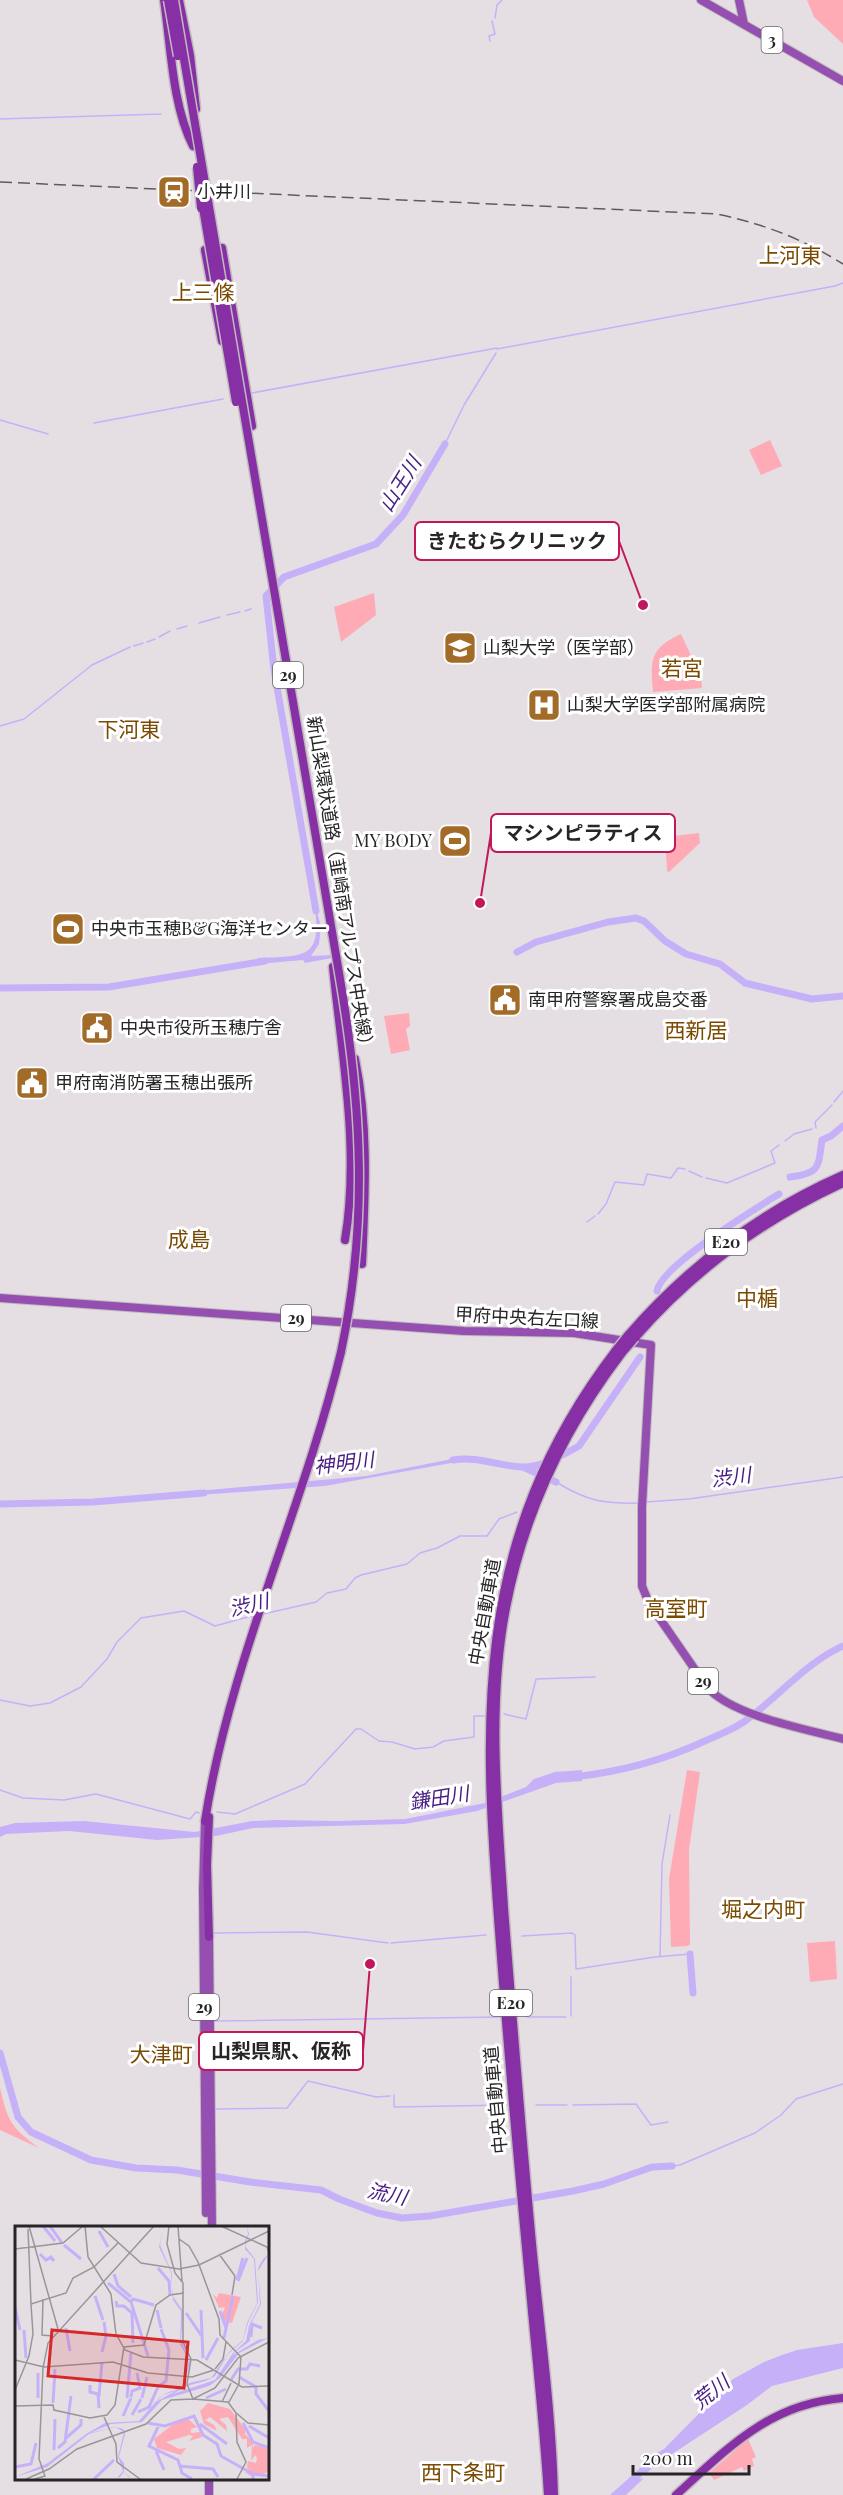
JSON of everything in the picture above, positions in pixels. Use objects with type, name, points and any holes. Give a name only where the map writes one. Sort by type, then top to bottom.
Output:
[{"type":"highway","points":[[164,0],[178,93],[188,136],[193,146]]},
{"type":"highway","name":"新山梨環状道路（韮崎南アルプス中央線）","points":[[168,0],[349,1029],[357,1094],[360,1184],[355,1267],[340,1352],[322,1424],[222,1732],[207,1842],[209,1937]]},
{"type":"highway","name":"新山梨環状道路（韮崎南アルプス中央線）","points":[[176,0],[197,136],[199,167],[351,1083],[354,1140],[353,1231],[340,1352]]},
{"type":"highway","points":[[199,167],[225,259],[252,426]]},
{"type":"highway","points":[[199,167],[208,276],[224,350],[230,394]]},
{"type":"highway","points":[[333,967],[348,1115],[348,1218],[345,1240]]},
{"type":"highway","points":[[349,1029],[361,1090],[365,1126],[362,1264]]},
{"type":"highway","name":"中央自動車道","points":[[551,2494],[524,2198],[494,1793],[496,1695],[501,1636],[519,1554],[540,1484],[555,1453],[619,1351],[683,1278],[726,1243],[770,1213],[843,1176]]},
{"type":"highway","name":"中央自動車道","points":[[632,1336],[728,1251],[781,1215],[843,1183]]},
{"type":"highway","points":[[676,2495],[741,2437],[765,2421],[809,2403],[843,2398]]},
{"type":"main road","name":"3","points":[[701,0],[843,81]]},
{"type":"main road","points":[[739,0],[744,24]]},
{"type":"main road","name":"甲府中央右左口線","points":[[0,1298],[464,1331],[574,1333],[651,1345],[642,1502],[641,1580],[646,1598],[712,1692],[724,1701],[749,1713],[843,1739]]},
{"type":"main road","name":"29","points":[[207,1842],[208,2176],[212,2226]]},
{"type":"main road","name":"29","points":[[207,2226],[209,1937]]},
{"type":"main road","points":[[209,2495],[212,2480]]},
{"type":"main road","points":[[212,2480],[214,2495]]},
{"type":"shaded area","points":[[807,0],[843,0],[843,44],[814,17]]},
{"type":"shaded area","points":[[770,440],[782,466],[761,475],[749,450]]},
{"type":"shaded area","points":[[374,593],[376,615],[341,642],[334,607]]},
{"type":"shaded area","points":[[681,634],[701,677],[702,688],[653,692],[652,663],[654,656],[663,644]]},
{"type":"shaded area","points":[[699,833],[700,843],[669,872],[667,871],[665,837]]},
{"type":"shaded area","points":[[314,902],[321,926],[319,944],[311,956],[332,955],[332,958],[305,963],[303,960],[258,964],[258,958],[288,956],[307,951],[316,935]]},
{"type":"shaded area","name":"中央市玉穂B&G海洋センター","points":[[74,917],[75,922],[82,921],[84,935],[55,938],[53,924],[60,923],[60,919]]},
{"type":"shaded area","points":[[409,1013],[410,1026],[406,1029],[410,1050],[391,1054],[384,1016]]},
{"type":"shaded area","points":[[462,1457],[462,1461],[325,1486],[198,1495],[197,1491],[366,1476]]},
{"type":"shaded area","points":[[582,1770],[582,1781],[556,1783],[477,1811],[405,1824],[253,1828],[216,1836],[157,1840],[69,1831],[6,1834],[0,1837],[0,1827],[15,1823],[84,1821],[195,1832],[252,1821],[405,1819],[485,1803],[526,1787],[534,1779],[555,1772]]},
{"type":"shaded area","points":[[687,1770],[700,1772],[689,1850],[690,1944],[671,1947],[669,1879]]},
{"type":"shaded area","points":[[835,1941],[837,1979],[810,1982],[807,1943]]},
{"type":"shaded area","points":[[0,2088],[12,2123],[22,2135],[39,2148],[0,2130]]},
{"type":"shaded area","points":[[843,2343],[843,2368],[772,2386],[666,2458],[663,2457],[647,2473],[643,2473],[640,2479],[644,2478],[626,2495],[610,2495],[639,2469],[646,2459],[664,2449],[733,2379],[764,2362],[797,2350]]},
{"type":"shaded area","points":[[748,2439],[756,2457],[752,2459],[754,2466],[744,2471],[742,2467],[714,2480],[709,2473]]},
{"type":"waterway","points":[[495,18],[497,5],[502,0]]},
{"type":"waterway","points":[[490,41],[489,36],[495,34],[492,21]]},
{"type":"waterway","points":[[0,119],[161,114]]},
{"type":"waterway","name":"山王川","points":[[497,349],[843,283]]},
{"type":"waterway","points":[[252,393],[497,348]]},
{"type":"waterway","name":"山王川","points":[[445,444],[464,405],[496,353]]},
{"type":"waterway","points":[[94,423],[223,399]]},
{"type":"waterway","points":[[0,420],[48,434]]},
{"type":"waterway","points":[[316,911],[274,670],[266,596],[284,577],[376,544],[403,515],[445,444]]},
{"type":"waterway","name":"山王川","points":[[245,611],[251,609]]},
{"type":"waterway","name":"山王川","points":[[227,615],[240,612]]},
{"type":"waterway","name":"山王川","points":[[199,623],[220,617]]},
{"type":"waterway","name":"山王川","points":[[177,629],[187,626]]},
{"type":"waterway","name":"山王川","points":[[159,637],[170,631]]},
{"type":"waterway","name":"山王川","points":[[147,642],[155,639]]},
{"type":"waterway","name":"山王川","points":[[134,646],[143,643]]},
{"type":"waterway","name":"山王川","points":[[0,726],[24,719],[92,665],[130,647]]},
{"type":"waterway","points":[[517,952],[536,942],[608,922],[636,918],[644,921],[665,941],[686,954],[720,964],[745,983],[812,999],[843,996]]},
{"type":"waterway","points":[[0,988],[109,987],[265,961]]},
{"type":"waterway","points":[[834,1102],[843,1091]]},
{"type":"waterway","points":[[816,1128],[815,1122],[832,1105]]},
{"type":"waterway","name":"神明川","points":[[790,1177],[813,1171],[818,1163],[822,1140],[843,1126]]},
{"type":"waterway","points":[[785,1141],[794,1134],[812,1129]]},
{"type":"waterway","points":[[706,1178],[727,1183],[775,1163],[771,1151],[779,1145]]},
{"type":"waterway","points":[[598,1214],[606,1204],[615,1182],[644,1185],[647,1174],[671,1178],[678,1168],[685,1169]]},
{"type":"waterway","points":[[689,1171],[702,1177]]},
{"type":"waterway","name":"神明川","points":[[657,1291],[662,1280],[691,1253],[779,1194]]},
{"type":"waterway","points":[[587,1222],[595,1216]]},
{"type":"waterway","name":"神明川","points":[[453,1460],[471,1459],[529,1467],[573,1450],[579,1446],[640,1357]]},
{"type":"waterway","points":[[523,1467],[556,1482]]},
{"type":"waterway","name":"渋川","points":[[645,1502],[689,1499],[843,1477]]},
{"type":"waterway","name":"渋川","points":[[556,1482],[596,1500],[640,1503]]},
{"type":"waterway","name":"神明川","points":[[0,1504],[93,1502],[204,1493]]},
{"type":"waterway","name":"渋川","points":[[263,1614],[316,1602],[327,1593],[346,1589],[355,1578],[361,1575],[407,1564],[420,1553],[437,1548],[460,1536],[487,1536],[499,1519],[517,1512]]},
{"type":"waterway","name":"渋川","points":[[0,1700],[30,1706],[50,1703],[81,1687],[107,1659],[117,1642],[141,1618],[184,1611],[215,1626],[255,1615]]},
{"type":"waterway","name":"鎌田川","points":[[573,1777],[624,1769],[657,1760],[728,1731],[761,1709],[817,1661],[843,1646]]},
{"type":"waterway","points":[[504,1714],[526,1719],[536,1679],[595,1677]]},
{"type":"waterway","points":[[217,1812],[235,1814],[305,1784],[356,1729],[361,1729],[379,1741],[392,1742],[415,1749],[433,1747],[444,1741],[474,1737],[474,1716],[486,1716]]},
{"type":"waterway","points":[[0,1790],[23,1798],[64,1800],[96,1794],[190,1819],[196,1812],[199,1813]]},
{"type":"waterway","points":[[660,1957],[662,1864],[670,1815]]},
{"type":"waterway","points":[[214,1933],[307,1932],[388,1943]]},
{"type":"waterway","points":[[522,1936],[572,1933],[575,1935],[576,1969],[690,1954]]},
{"type":"waterway","points":[[391,1943],[486,1935]]},
{"type":"waterway","name":"流川","points":[[690,1954],[693,1993]]},
{"type":"waterway","points":[[571,1977],[571,2016]]},
{"type":"waterway","points":[[215,2021],[500,2017]]},
{"type":"waterway","points":[[527,2017],[566,2017]]},
{"type":"waterway","name":"流川","points":[[0,2053],[18,2117],[31,2132],[91,2160],[136,2168],[177,2170],[250,2182],[321,2190],[377,2213],[402,2218],[430,2216],[573,2191],[604,2184],[652,2167],[672,2166]]},
{"type":"waterway","points":[[216,2109],[287,2108],[308,2081],[376,2097],[390,2096]]},
{"type":"waterway","name":"流川","points":[[672,2166],[680,2165],[755,2133],[781,2115],[796,2099],[843,2084]]},
{"type":"waterway","points":[[394,2095],[394,2107],[508,2105]]},
{"type":"waterway","points":[[573,2105],[636,2104],[651,2125],[668,2122]]},
{"type":"waterway","points":[[536,2105],[567,2105]]},
{"type":"railway","points":[[0,182],[717,214],[783,233],[843,264]]},
{"type":"place","name":"小井川","points":[[174,192]]},
{"type":"place","name":"きたむらクリニック","points":[[643,605]]},
{"type":"place","name":"山梨大学（医学部）","points":[[460,648]]},
{"type":"place","name":"山梨大学医学部附属病院","points":[[544,705]]},
{"type":"place","name":"MY BODY","points":[[455,841]]},
{"type":"place","name":"マシンピラティス","points":[[480,903]]},
{"type":"place","name":"中央市玉穂B&G海洋センター","points":[[68,929]]},
{"type":"place","name":"南甲府警察署成島交番","points":[[505,1000]]},
{"type":"place","name":"中央市役所玉穂庁舎","points":[[97,1028]]},
{"type":"place","name":"甲府南消防署玉穂出張所","points":[[32,1083]]},
{"type":"place","name":"山梨県駅、仮称","points":[[370,1964]]},
{"type":"district","name":"上河東","points":[[790,256]]},
{"type":"district","name":"上三條","points":[[203,293]]},
{"type":"district","name":"若宮","points":[[682,669]]},
{"type":"district","name":"下河東","points":[[129,730]]},
{"type":"district","name":"西新居","points":[[696,1031]]},
{"type":"district","name":"成島","points":[[189,1240]]},
{"type":"district","name":"中楯","points":[[757,1299]]},
{"type":"district","name":"高室町","points":[[676,1609]]},
{"type":"district","name":"堀之内町","points":[[763,1910]]},
{"type":"district","name":"大津町","points":[[161,2055]]},
{"type":"district","name":"西下条町","points":[[463,2473]]},
{"type":"water label","name":"荒川","points":[[711,2392]]}]
